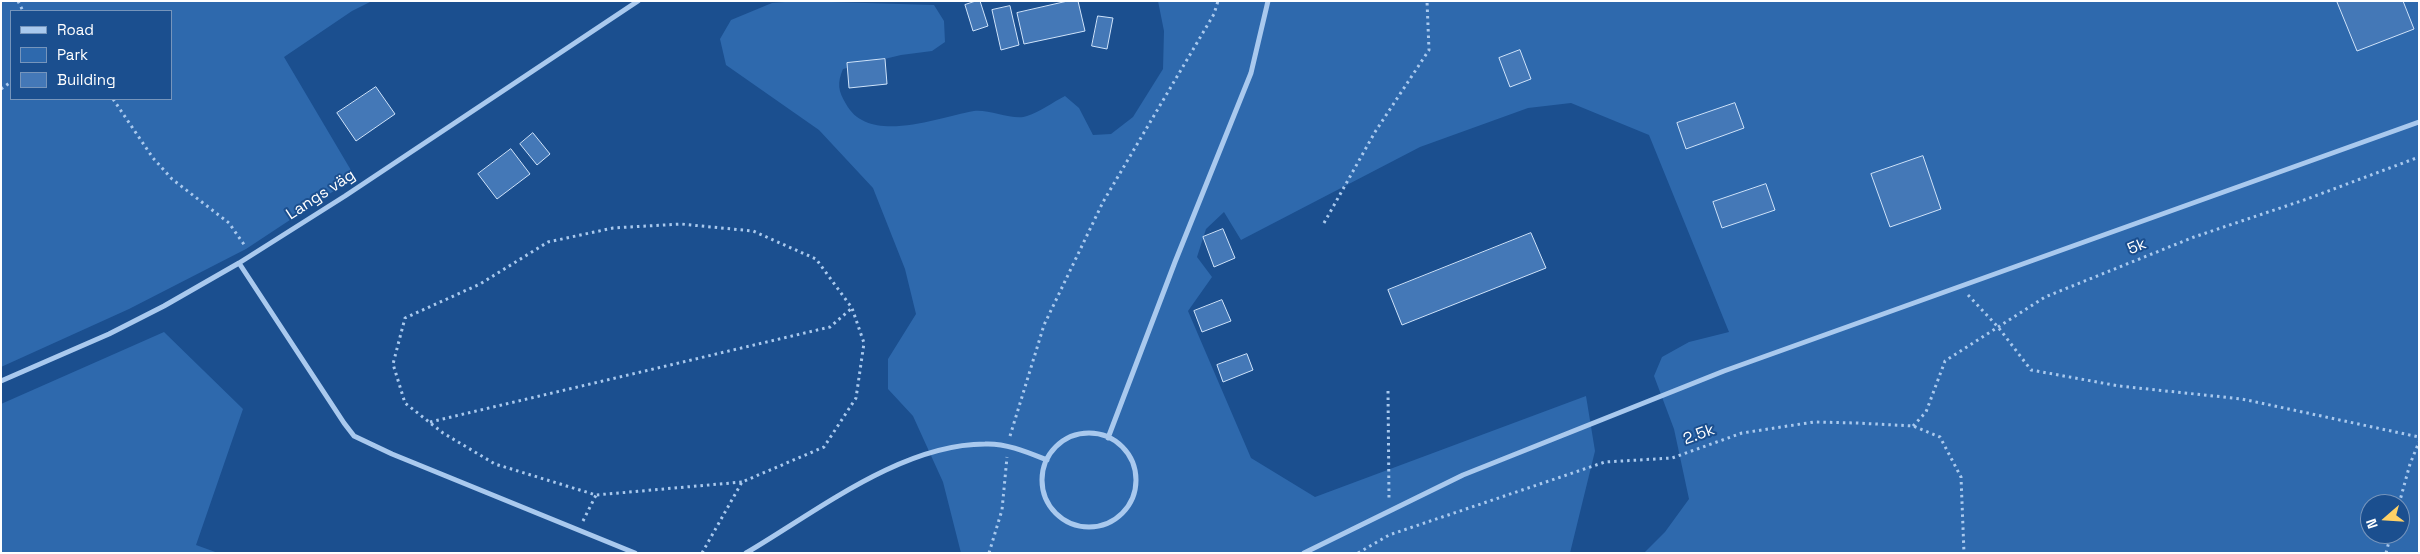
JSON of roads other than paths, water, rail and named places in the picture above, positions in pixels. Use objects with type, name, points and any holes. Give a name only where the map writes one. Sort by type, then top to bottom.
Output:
[{"type":"street","name":"Langs väg","points":[[1,381],[109,334],[164,306],[239,263],[345,196],[638,1]]},
{"type":"street","points":[[1108,438],[1175,262],[1251,73],[1268,1]]},
{"type":"street","points":[[1304,553],[1463,475],[1724,371],[2419,122]]},
{"type":"street","points":[[239,263],[354,436],[392,454],[635,553]]},
{"type":"street","points":[[1094,434],[1108,438],[1121,446],[1130,458],[1135,473],[1135,488],[1130,502],[1121,514],[1101,526],[1086,527],[1071,524],[1053,510],[1045,497],[1042,482],[1047,460],[1055,448],[1073,436],[1094,434]]},
{"type":"street","points":[[746,553],[875,475],[906,461],[952,447],[985,444],[1008,446],[1047,460]]}]
